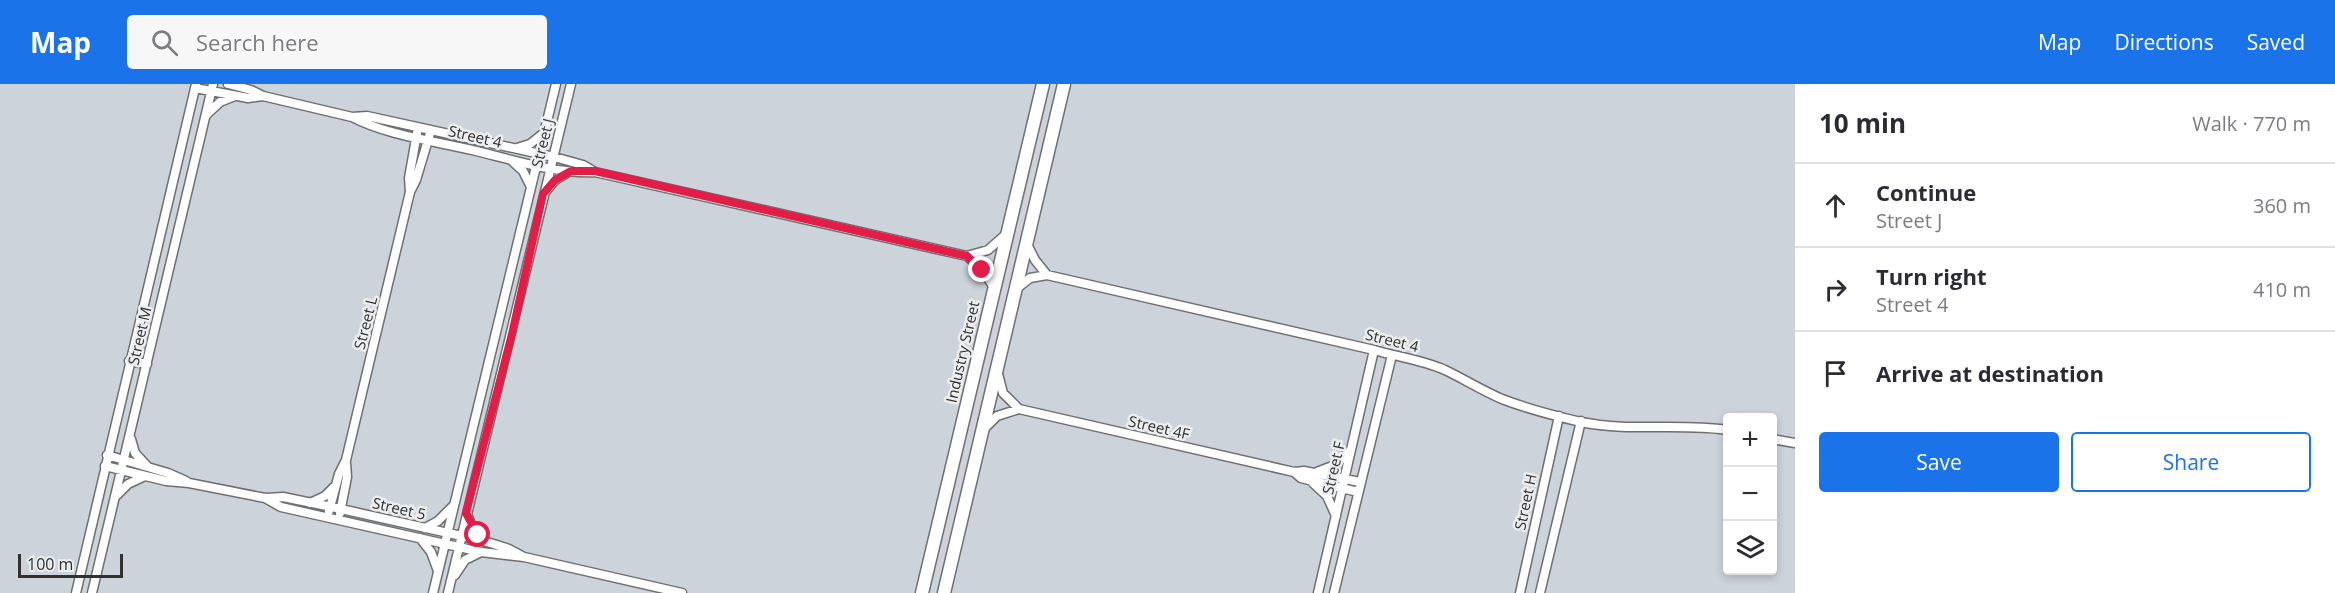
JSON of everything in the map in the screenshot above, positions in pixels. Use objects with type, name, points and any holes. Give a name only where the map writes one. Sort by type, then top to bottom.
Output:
[{"type":"street","name":"Street J","points":[[433,593],[556,84]]},
{"type":"street","name":"Street J","points":[[448,593],[571,84]]},
{"type":"street","name":"Industry Street","points":[[922,593],[1042,84]]},
{"type":"street","points":[[944,593],[1065,84]]},
{"type":"street","name":"Street 4","points":[[232,85],[263,96]]},
{"type":"street","name":"Street 4","points":[[195,86],[212,88],[235,96],[263,96],[352,117],[367,116],[418,132],[428,140],[537,165],[571,166],[595,171],[967,256]]},
{"type":"street","name":"Street M","points":[[76,593],[195,86]]},
{"type":"street","name":"Street M","points":[[92,593],[212,88]]},
{"type":"street","points":[[204,118],[214,106],[235,96]]},
{"type":"street","name":"Street 4","points":[[418,132],[430,130],[554,157],[571,166]]},
{"type":"street","name":"Street L","points":[[327,517],[346,460],[410,192],[416,180],[430,130]]},
{"type":"street","name":"Street L","points":[[410,192],[409,178],[418,132]]},
{"type":"street","points":[[513,149],[530,144],[545,132]]},
{"type":"street","points":[[543,194],[571,166],[558,139]]},
{"type":"street","points":[[508,158],[523,171],[531,187]]},
{"type":"street","points":[[171,186],[188,189]]},
{"type":"street","points":[[967,256],[988,250],[1005,235]]},
{"type":"street","points":[[1016,290],[1030,278],[1047,274],[1035,260],[1027,244]]},
{"type":"street","points":[[967,256],[982,270],[994,288]]},
{"type":"street","name":"Street 4","points":[[1047,274],[1419,361],[1444,370],[1501,398],[1581,422],[1634,428],[1684,427],[1723,430]]},
{"type":"street","points":[[497,330],[512,334]]},
{"type":"street","name":"Street F","points":[[1318,593],[1374,350]]},
{"type":"street","name":"Street F","points":[[1334,593],[1392,355]]},
{"type":"street","points":[[129,361],[147,364]]},
{"type":"street","points":[[997,372],[1003,393],[1019,409]]},
{"type":"street","points":[[981,434],[997,416],[1019,409]]},
{"type":"street","name":"Street 4F","points":[[1019,409],[1294,472],[1304,471],[1311,477],[1358,492]]},
{"type":"street","name":"Street H","points":[[1520,593],[1559,416]]},
{"type":"street","points":[[1540,593],[1581,422]]},
{"type":"street","points":[[473,427],[487,431]]},
{"type":"street","points":[[115,498],[128,484],[146,471],[135,453],[130,436]]},
{"type":"street","points":[[1777,439],[1794,444]]},
{"type":"street","points":[[1337,516],[1327,496],[1311,477],[1335,465],[1353,448]]},
{"type":"street","name":"Street 5","points":[[107,455],[124,460],[146,471],[189,483],[265,498],[283,497],[330,506],[425,528],[458,546],[481,552],[524,557],[682,593]]},
{"type":"street","name":"Street L","points":[[338,520],[347,477],[346,460]]},
{"type":"street","name":"Street 5","points":[[105,466],[122,471],[146,471]]},
{"type":"street","name":"Street 4F","points":[[1311,477],[1360,482]]},
{"type":"street","points":[[310,503],[325,496],[336,485]]},
{"type":"street","points":[[344,492],[351,506],[364,515]]},
{"type":"street","name":"Street 5","points":[[265,498],[281,507],[420,538],[461,536],[484,541],[509,549],[524,557]]},
{"type":"street","points":[[425,528],[453,506]]},
{"type":"street","points":[[466,513],[473,529],[484,541]]},
{"type":"street","points":[[420,538],[431,552],[438,572]]},
{"type":"street","points":[[451,580],[465,560],[481,552]]},
{"type":"shaded area","points":[[0,84],[1795,84],[1795,593],[0,593]]},
{"type":"route","points":[[478,535],[466,513],[512,334],[543,194],[555,180],[563,175],[571,171],[595,171],[967,256],[982,270]]}]
